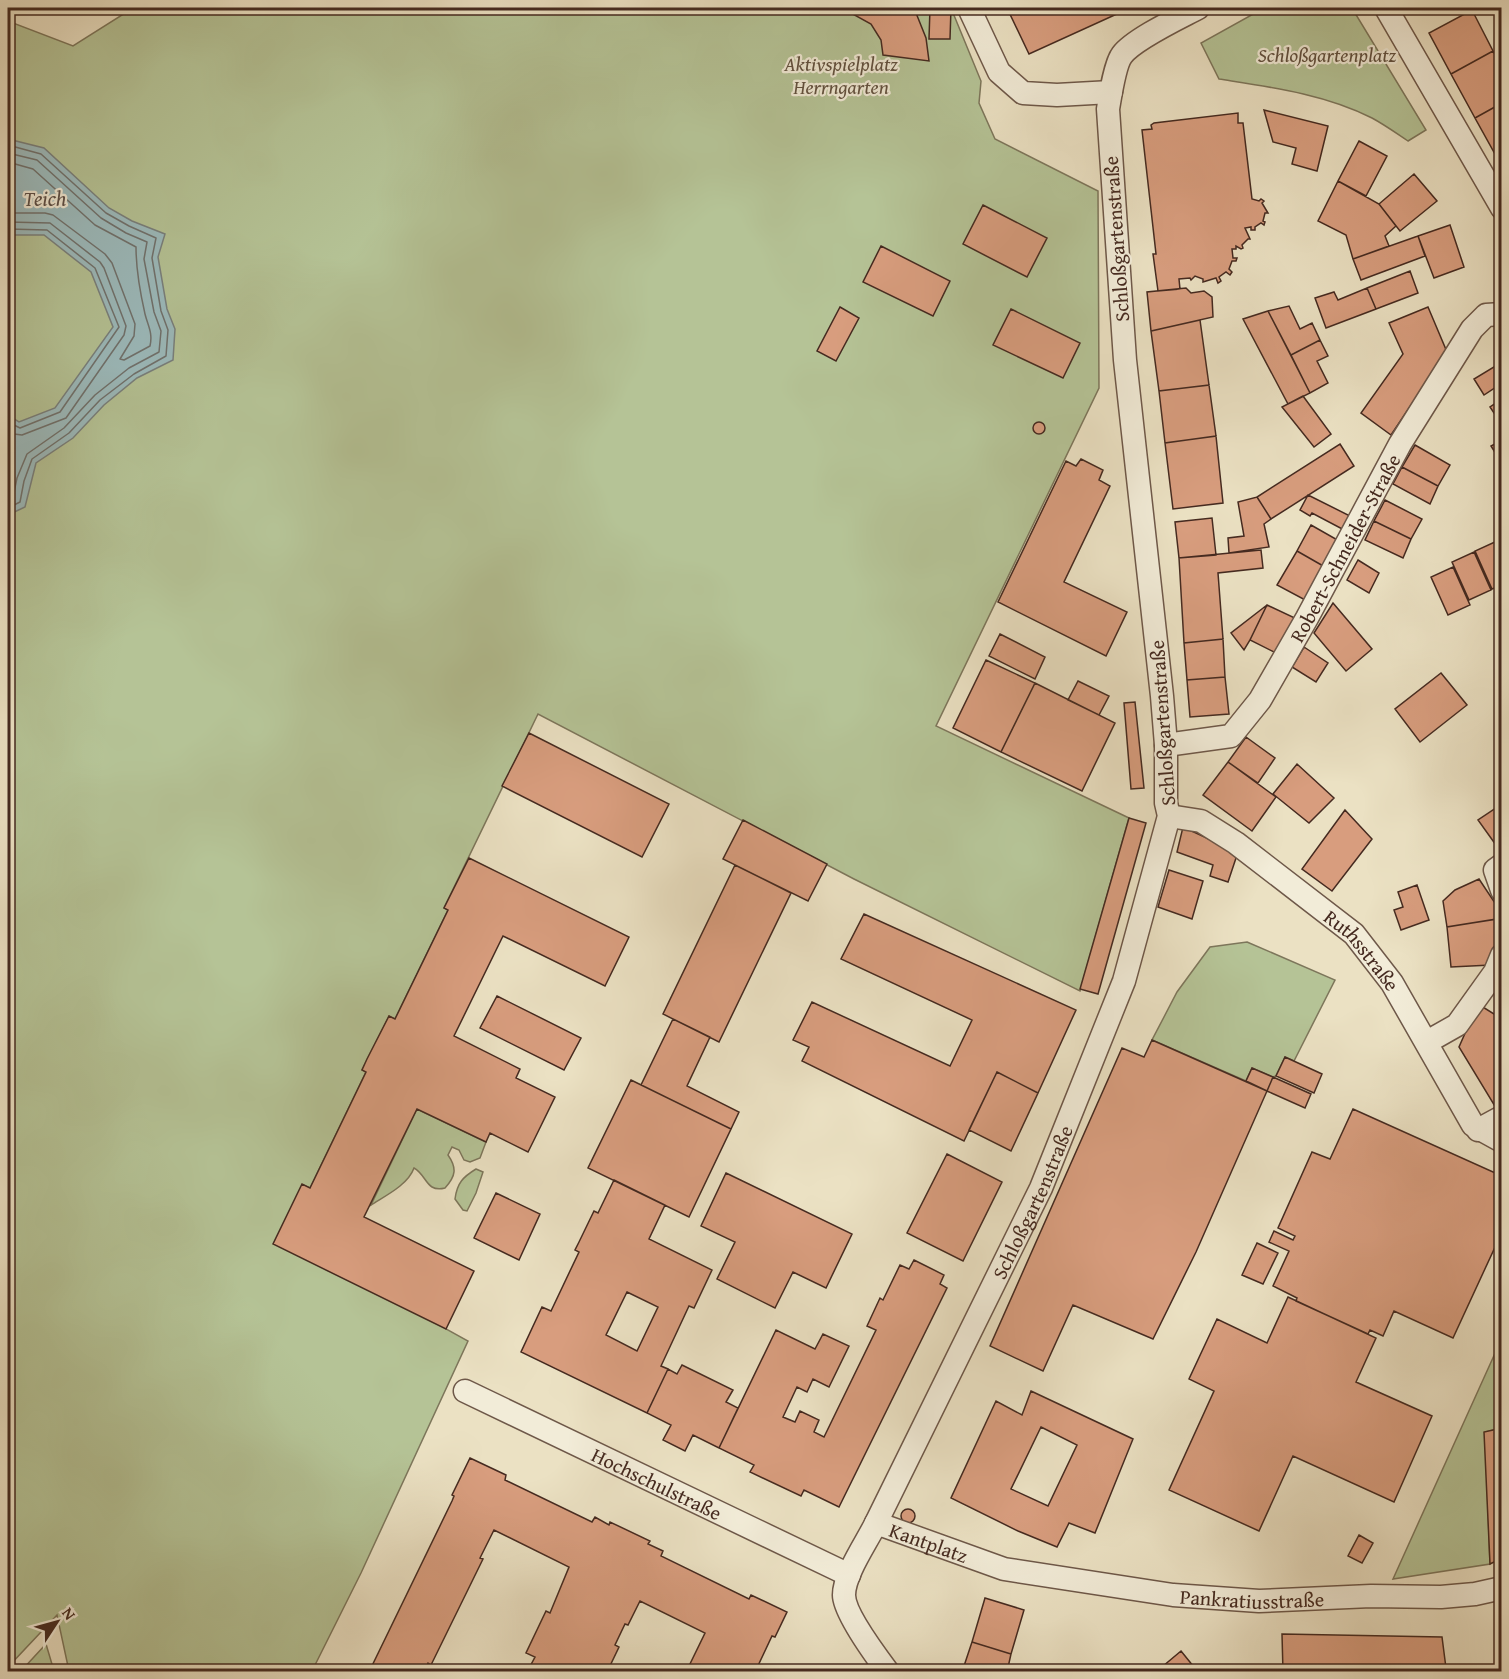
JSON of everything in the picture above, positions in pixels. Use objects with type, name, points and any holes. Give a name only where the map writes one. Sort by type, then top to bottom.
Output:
[{"type":"street","points":[[969,8],[999,72],[1023,93],[1057,95],[1111,92],[1122,55],[1137,42],[1198,8]]},
{"type":"street","points":[[1386,8],[1502,208]]},
{"type":"street","name":"Schloßgartenstraße","points":[[876,1523],[1041,1188],[1124,981],[1169,816],[1166,803],[1166,745],[1162,696],[1125,360],[1111,168],[1108,109],[1111,92]]},
{"type":"street","name":"Robert-Schneider-Straße","points":[[1166,745],[1231,736],[1255,706],[1307,618],[1406,435],[1473,329],[1486,315],[1502,314]]},
{"type":"street","name":"Ruthsstraße","points":[[1169,816],[1201,821],[1236,843],[1354,934],[1392,983],[1478,1130]]},
{"type":"street","points":[[1502,865],[1495,870],[1502,890]]},
{"type":"street","points":[[1427,1042],[1456,1024],[1495,972],[1502,955]]},
{"type":"street","points":[[1478,1130],[1502,1117]]},
{"type":"street","points":[[1478,1130],[1502,1141]]},
{"type":"street","name":"Hochschulstraße","points":[[465,1391],[849,1575]]},
{"type":"street","name":"Kantplatz","points":[[888,1671],[850,1614],[844,1596],[849,1575],[876,1523],[1004,1569]]},
{"type":"street","name":"Pankratiusstraße","points":[[1004,1569],[1173,1595],[1259,1601],[1371,1596],[1442,1596],[1475,1594],[1502,1588]]},
{"type":"green space","name":"Aktivspielplatz Herrngarten","points":[[133,8],[951,8],[981,81],[979,103],[995,139],[1098,191],[1099,388],[936,726],[1129,818],[1080,991],[854,879],[538,714],[444,908],[448,910],[395,1019],[389,1016],[362,1070],[366,1072],[310,1188],[303,1185],[446,1329],[468,1341],[361,1573],[312,1671],[69,1671],[57,1615],[8,1667],[8,21],[73,46]]},
{"type":"green space","name":"Schloßgartenplatz","points":[[1264,8],[1352,8],[1426,130],[1408,141],[1372,118],[1335,103],[1297,92],[1219,79],[1201,43]]},
{"type":"green space","points":[[1247,942],[1335,980],[1294,1061],[1285,1057],[1276,1076],[1273,1077],[1252,1068],[1246,1081],[1152,1040],[1177,992],[1210,947]]},
{"type":"green space","points":[[417,1109],[486,1142],[480,1158],[470,1162],[464,1160],[459,1150],[452,1147],[448,1155],[454,1172],[445,1188],[430,1186],[414,1168],[407,1180],[371,1205]]},
{"type":"green space","points":[[476,1169],[483,1172],[467,1211],[463,1210],[455,1199],[457,1189],[464,1178]]},
{"type":"green space","points":[[1501,1340],[1501,1428],[1485,1432],[1490,1564],[1393,1579]]},
{"type":"green space","points":[[46,1644],[54,1671],[21,1671]]},
{"type":"water","name":"Teich","points":[[8,139],[44,148],[109,208],[132,221],[165,234],[158,257],[167,309],[175,329],[173,360],[137,378],[104,405],[73,438],[36,463],[25,507],[8,515],[8,415],[19,422],[55,408],[113,327],[91,272],[44,235],[8,235]]},
{"type":"building","points":[[851,8],[914,8],[926,38],[929,61],[883,55],[881,40],[871,24],[849,12]]},
{"type":"building","points":[[930,8],[951,8],[950,39],[929,39]]},
{"type":"building","points":[[1007,8],[1130,8],[1029,54]]},
{"type":"building","points":[[1472,10],[1493,51],[1451,74],[1429,33]]},
{"type":"building","points":[[1493,51],[1502,66],[1502,103],[1475,118],[1451,74]]},
{"type":"building","points":[[1502,103],[1502,151],[1495,154],[1475,118]]},
{"type":"building","points":[[1264,110],[1328,126],[1317,171],[1292,164],[1296,148],[1273,142]]},
{"type":"building","points":[[1238,113],[1238,123],[1243,123],[1252,199],[1264,201],[1262,203],[1268,213],[1265,213],[1264,225],[1261,223],[1255,227],[1255,230],[1251,230],[1251,227],[1245,228],[1250,239],[1242,245],[1243,248],[1236,246],[1236,249],[1232,249],[1233,258],[1237,258],[1236,261],[1232,261],[1229,269],[1232,272],[1230,275],[1226,272],[1219,277],[1221,281],[1218,283],[1216,278],[1203,282],[1203,279],[1195,276],[1191,280],[1190,278],[1179,279],[1180,289],[1158,291],[1142,130],[1152,129],[1151,125],[1154,123]]},
{"type":"building","points":[[1359,141],[1387,156],[1366,196],[1338,181]]},
{"type":"building","points":[[1414,174],[1437,201],[1400,231],[1379,204]]},
{"type":"building","points":[[1338,181],[1379,204],[1396,226],[1385,236],[1389,246],[1353,259],[1346,235],[1318,221]]},
{"type":"building","points":[[983,205],[1047,238],[1027,277],[963,244]]},
{"type":"building","points":[[1450,225],[1464,267],[1434,278],[1418,236]]},
{"type":"building","points":[[1418,236],[1425,256],[1361,280],[1353,259]]},
{"type":"building","points":[[881,246],[950,281],[933,316],[863,282]]},
{"type":"building","points":[[1410,271],[1418,293],[1376,309],[1367,288]]},
{"type":"building","points":[[1186,288],[1191,293],[1204,291],[1212,297],[1213,317],[1151,331],[1147,292]]},
{"type":"building","points":[[1367,288],[1376,309],[1326,328],[1315,298],[1334,292],[1338,300]]},
{"type":"building","points":[[1289,306],[1300,329],[1312,323],[1320,340],[1291,355],[1268,311]]},
{"type":"building","points":[[840,307],[859,318],[836,361],[817,351]]},
{"type":"building","points":[[1428,307],[1447,352],[1391,435],[1361,413],[1403,354],[1389,323]]},
{"type":"building","points":[[1011,309],[1080,343],[1063,378],[993,345]]},
{"type":"building","points":[[1268,311],[1310,393],[1288,404],[1243,319]]},
{"type":"building","points":[[1200,320],[1209,385],[1159,391],[1151,331]]},
{"type":"building","points":[[1320,340],[1328,356],[1317,361],[1328,383],[1310,393],[1291,355]]},
{"type":"building","points":[[1502,362],[1502,383],[1484,395],[1474,379]]},
{"type":"building","points":[[1209,385],[1216,436],[1165,443],[1159,391]]},
{"type":"building","points":[[1303,396],[1331,434],[1314,447],[1282,407]]},
{"type":"building","points":[[1502,399],[1502,425],[1490,407]]},
{"type":"building","points":[[1041,422],[1045,428],[1041,434],[1037,434],[1033,426]]},
{"type":"building","points":[[1216,436],[1223,503],[1173,509],[1165,443]]},
{"type":"building","points":[[1502,440],[1502,461],[1501,462],[1491,446]]},
{"type":"building","points":[[1340,444],[1354,466],[1271,519],[1257,497]]},
{"type":"building","points":[[1415,445],[1450,465],[1438,486],[1402,467]]},
{"type":"building","points":[[1081,459],[1103,470],[1099,480],[1110,486],[1064,582],[1127,612],[1106,656],[998,602],[1066,461],[1076,466]]},
{"type":"building","points":[[1402,467],[1438,486],[1430,504],[1393,484]]},
{"type":"building","points":[[1308,495],[1354,518],[1346,531],[1312,513],[1310,516],[1300,510]]},
{"type":"building","points":[[1257,497],[1271,519],[1264,524],[1269,547],[1229,553],[1228,538],[1244,536],[1238,502]]},
{"type":"building","points":[[1385,500],[1422,519],[1411,539],[1374,521]]},
{"type":"building","points":[[1212,518],[1216,555],[1179,558],[1175,522]]},
{"type":"building","points":[[1374,521],[1411,539],[1403,558],[1365,540]]},
{"type":"building","points":[[1311,525],[1341,542],[1325,567],[1297,551]]},
{"type":"building","points":[[1497,541],[1502,550],[1502,585],[1492,589],[1475,551]]},
{"type":"building","points":[[1261,550],[1263,568],[1218,573],[1223,639],[1184,643],[1179,558]]},
{"type":"building","points":[[1297,551],[1325,567],[1307,601],[1277,585]]},
{"type":"building","points":[[1474,552],[1491,590],[1469,600],[1452,562]]},
{"type":"building","points":[[1358,560],[1379,573],[1369,593],[1347,580]]},
{"type":"building","points":[[1453,567],[1470,605],[1448,615],[1431,577]]},
{"type":"building","points":[[1333,603],[1372,649],[1346,671],[1314,633]]},
{"type":"building","points":[[1267,605],[1297,619],[1278,654],[1250,640]]},
{"type":"building","points":[[1267,605],[1250,640],[1244,650],[1231,633]]},
{"type":"building","points":[[1000,634],[1045,657],[1035,679],[989,656]]},
{"type":"building","points":[[1223,639],[1225,677],[1187,680],[1184,643]]},
{"type":"building","points":[[1304,647],[1328,663],[1316,682],[1292,667]]},
{"type":"building","points":[[986,660],[1035,683],[1001,752],[953,728]]},
{"type":"building","points":[[1441,673],[1467,705],[1420,742],[1395,709]]},
{"type":"building","points":[[1225,677],[1229,714],[1190,717],[1187,680]]},
{"type":"building","points":[[1078,681],[1109,696],[1099,715],[1068,700]]},
{"type":"building","points":[[1035,683],[1115,723],[1082,791],[1001,752]]},
{"type":"building","points":[[1135,702],[1144,788],[1131,789],[1124,703]]},
{"type":"building","points":[[529,733],[669,804],[642,857],[502,786]]},
{"type":"building","points":[[1246,737],[1275,758],[1258,783],[1228,762]]},
{"type":"building","points":[[1228,762],[1276,797],[1252,831],[1203,795]]},
{"type":"building","points":[[1297,764],[1334,798],[1309,823],[1273,794]]},
{"type":"building","points":[[1502,804],[1502,851],[1501,852],[1478,820]]},
{"type":"building","points":[[1345,810],[1372,839],[1332,891],[1302,869]]},
{"type":"building","points":[[1129,818],[1146,823],[1098,994],[1080,989]]},
{"type":"building","points":[[743,820],[827,864],[808,901],[723,859]]},
{"type":"building","points":[[1183,827],[1222,845],[1237,855],[1228,882],[1210,876],[1213,865],[1177,852]]},
{"type":"building","points":[[469,858],[629,937],[605,986],[503,936],[454,1036],[520,1069],[516,1078],[555,1097],[533,1142],[528,1152],[490,1133],[486,1142],[417,1109],[364,1217],[474,1271],[446,1329],[273,1244],[302,1184],[310,1188],[366,1072],[362,1070],[367,1059],[389,1016],[395,1019],[448,910],[444,908]]},
{"type":"building","points":[[735,865],[791,893],[719,1042],[663,1014]]},
{"type":"building","points":[[1169,870],[1203,881],[1192,919],[1158,907]]},
{"type":"building","points":[[1479,879],[1495,903],[1497,919],[1447,927],[1443,901],[1455,890]]},
{"type":"building","points":[[1417,885],[1429,920],[1401,930],[1394,910],[1403,907],[1398,892]]},
{"type":"building","points":[[864,914],[1076,1010],[1038,1093],[997,1072],[964,1141],[802,1061],[809,1047],[793,1040],[812,1002],[950,1066],[972,1020],[841,959]]},
{"type":"building","points":[[1497,919],[1497,948],[1491,965],[1451,967],[1447,927]]},
{"type":"building","points":[[497,996],[581,1038],[564,1070],[480,1028]]},
{"type":"building","points":[[1478,1004],[1502,1019],[1502,1104],[1496,1108],[1459,1047]]},
{"type":"building","points":[[673,1019],[710,1037],[687,1086],[739,1112],[731,1129],[641,1085]]},
{"type":"building","points":[[1152,1040],[1267,1091],[1196,1252],[1153,1339],[1073,1305],[1043,1371],[990,1346],[1122,1048],[1144,1057]]},
{"type":"building","points":[[1285,1057],[1322,1074],[1314,1093],[1276,1076]]},
{"type":"building","points":[[1252,1068],[1273,1077],[1267,1091],[1246,1081]]},
{"type":"building","points":[[997,1072],[1038,1093],[1011,1151],[969,1130]]},
{"type":"building","points":[[1273,1077],[1311,1094],[1305,1108],[1267,1091]]},
{"type":"building","points":[[631,1080],[731,1129],[689,1217],[588,1168]]},
{"type":"building","points":[[1353,1109],[1502,1176],[1502,1232],[1453,1338],[1394,1311],[1383,1336],[1370,1330],[1368,1334],[1296,1301],[1297,1298],[1273,1286],[1289,1251],[1269,1242],[1274,1231],[1293,1240],[1295,1236],[1278,1228],[1312,1152],[1330,1159]]},
{"type":"building","points":[[947,1154],[1002,1182],[963,1261],[907,1233]]},
{"type":"building","points":[[726,1173],[852,1234],[826,1288],[793,1272],[775,1308],[717,1279],[735,1242],[701,1226]]},
{"type":"building","points":[[614,1180],[665,1205],[649,1239],[712,1270],[694,1308],[689,1306],[661,1366],[668,1369],[647,1413],[521,1352],[542,1307],[551,1311],[579,1252],[575,1250],[594,1211],[598,1213]],"holes":[[[627,1292],[658,1307],[637,1351],[606,1335]]]},
{"type":"building","points":[[496,1193],[540,1214],[519,1260],[474,1238]]},
{"type":"building","points":[[1257,1243],[1278,1253],[1263,1284],[1242,1275]]},
{"type":"building","points":[[914,1260],[944,1275],[940,1284],[947,1288],[839,1507],[804,1490],[801,1496],[750,1472],[754,1465],[719,1448],[776,1330],[815,1349],[823,1334],[849,1346],[829,1387],[813,1379],[807,1392],[797,1387],[783,1417],[795,1422],[800,1411],[819,1420],[814,1432],[824,1437],[876,1330],[867,1326],[880,1298],[883,1300],[900,1265],[909,1269]]},
{"type":"building","points":[[1288,1297],[1376,1338],[1356,1382],[1432,1416],[1394,1502],[1293,1456],[1259,1531],[1169,1490],[1214,1391],[1189,1379],[1217,1319],[1267,1343]]},
{"type":"building","points":[[682,1365],[733,1390],[726,1402],[738,1408],[719,1448],[693,1435],[685,1451],[663,1440],[671,1425],[647,1413],[668,1369],[677,1374]]},
{"type":"building","points":[[1031,1391],[1133,1439],[1095,1533],[1069,1523],[1057,1547],[1018,1531],[951,1498],[996,1401],[1022,1415]],"holes":[[[1041,1427],[1077,1445],[1048,1506],[1011,1489]]]},
{"type":"building","points":[[1502,1428],[1502,1558],[1490,1564],[1484,1432]]},
{"type":"building","points":[[470,1458],[506,1475],[505,1480],[592,1522],[595,1517],[650,1541],[648,1544],[663,1551],[661,1556],[749,1599],[751,1595],[787,1612],[775,1637],[772,1636],[755,1672],[700,1672],[689,1666],[705,1633],[640,1601],[615,1645],[619,1647],[607,1672],[527,1672],[535,1657],[526,1653],[546,1611],[550,1613],[569,1567],[494,1530],[480,1558],[483,1559],[431,1665],[428,1663],[424,1672],[369,1672],[452,1501],[454,1496],[452,1495]]},
{"type":"building","points":[[908,1509],[913,1511],[915,1516],[913,1521],[908,1523],[903,1521],[901,1516],[903,1511]]},
{"type":"building","points":[[1359,1535],[1373,1543],[1362,1563],[1348,1556]]},
{"type":"building","points":[[985,1598],[1024,1610],[1011,1654],[972,1642]]},
{"type":"building","points":[[1282,1634],[1442,1637],[1446,1668],[1450,1672],[1283,1672]]},
{"type":"building","points":[[972,1642],[1011,1654],[1007,1672],[962,1672]]},
{"type":"building","points":[[1181,1651],[1198,1672],[1156,1672]]}]
